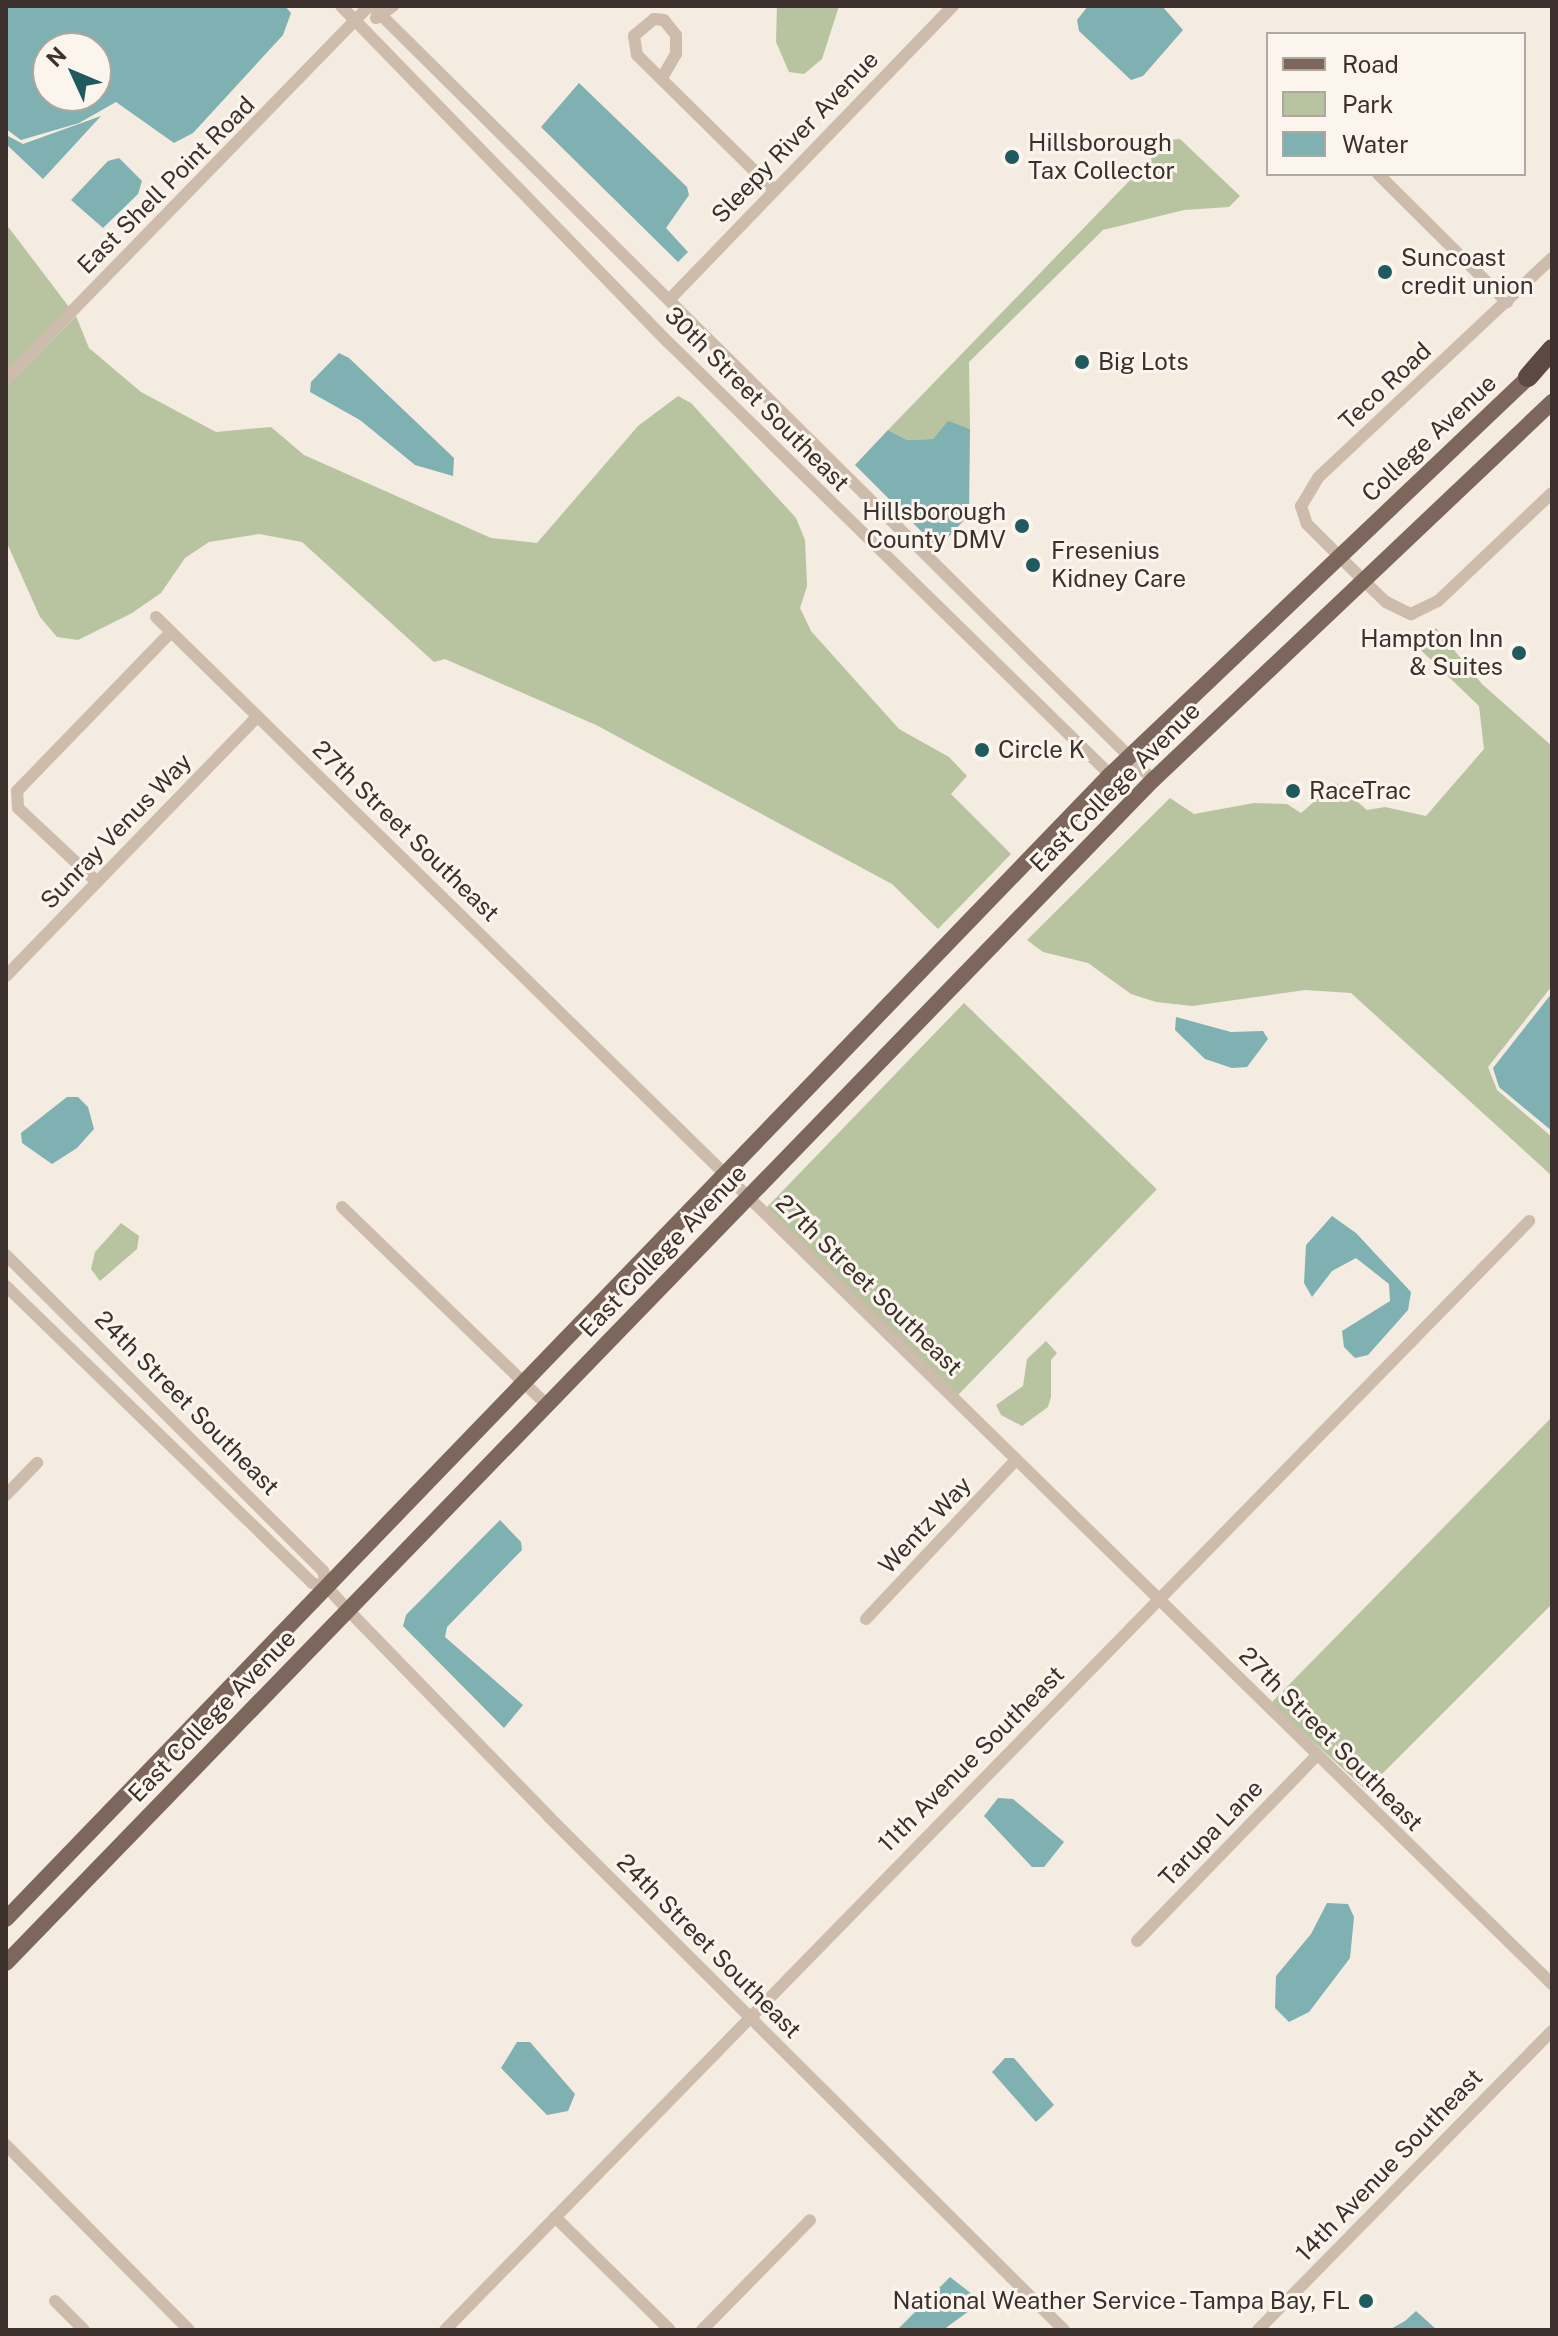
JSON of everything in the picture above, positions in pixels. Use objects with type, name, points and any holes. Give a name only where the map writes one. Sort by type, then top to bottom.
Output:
[{"type":"highway","points":[[1528,377],[1552,349]]},
{"type":"main road","name":"College Avenue","points":[[1338,556],[1552,355]]},
{"type":"main road","points":[[1363,580],[1552,402]]},
{"type":"main road","name":"East College Avenue","points":[[6,1919],[726,1178],[913,976],[1129,756],[1338,556]]},
{"type":"main road","name":"East College Avenue","points":[[6,1963],[1134,798],[1363,580]]},
{"type":"street","name":"30th Street Southeast","points":[[341,6],[669,343],[1134,798]]},
{"type":"street","name":"30th Street Southeast","points":[[371,6],[1153,780]]},
{"type":"street","name":"East Shell Point Road","points":[[6,379],[358,23],[371,6]]},
{"type":"street","points":[[358,23],[382,17],[393,6]]},
{"type":"street","name":"Sleepy River Avenue","points":[[669,300],[953,6]]},
{"type":"street","points":[[662,78],[676,54],[676,35],[664,20],[654,19],[639,29],[633,46],[662,78],[774,190]]},
{"type":"street","points":[[1380,176],[1507,302]]},
{"type":"street","name":"Teco Road","points":[[1338,556],[1307,524],[1301,506],[1305,495],[1552,258]]},
{"type":"street","points":[[1338,556],[1399,612],[1426,609],[1552,493]]},
{"type":"street","name":"27th Street Southeast","points":[[156,617],[1552,1984]]},
{"type":"street","points":[[97,882],[18,808],[17,791],[171,632]]},
{"type":"street","name":"Sunray Venus Way","points":[[6,976],[257,717]]},
{"type":"street","points":[[342,1207],[547,1405]]},
{"type":"street","name":"11th Avenue Southeast","points":[[445,2330],[1529,1221]]},
{"type":"street","name":"24th Street Southeast","points":[[6,1255],[323,1571],[327,1587],[348,1610],[748,2017],[1064,2330]]},
{"type":"street","name":"24th Street Southeast","points":[[6,1286],[312,1583],[327,1587]]},
{"type":"street","name":"Wentz Way","points":[[866,1619],[1016,1460]]},
{"type":"street","points":[[6,1495],[37,1463]]},
{"type":"street","name":"Tarupa Lane","points":[[1137,1941],[1316,1756]]},
{"type":"street","name":"14th Avenue Southeast","points":[[1258,2330],[1552,2031]]},
{"type":"street","points":[[6,2145],[189,2330]]},
{"type":"street","points":[[555,2217],[670,2330]]},
{"type":"street","points":[[702,2330],[810,2220]]},
{"type":"street","points":[[55,2301],[84,2330]]},
{"type":"green space","points":[[777,6],[839,6],[822,59],[804,74],[789,72],[776,42]]},
{"type":"green space","points":[[1180,139],[1240,196],[1229,207],[1184,210],[1103,230],[969,362],[970,429],[948,422],[933,439],[907,440],[888,430],[1169,140]]},
{"type":"green space","points":[[6,224],[69,307],[6,371]]},
{"type":"green space","points":[[76,316],[89,348],[141,392],[216,432],[271,427],[304,455],[491,538],[537,543],[638,426],[678,396],[691,403],[796,518],[805,540],[807,586],[800,608],[811,631],[899,729],[949,757],[967,776],[951,794],[1011,854],[938,929],[892,884],[596,725],[445,659],[434,662],[302,542],[259,534],[209,542],[185,558],[161,593],[132,613],[78,640],[57,637],[40,617],[6,541],[6,387]]},
{"type":"green space","points":[[1436,628],[1482,684],[1552,746],[1552,986],[1488,1067],[1497,1090],[1552,1137],[1552,1176],[1351,993],[1305,990],[1192,1006],[1156,1002],[1131,994],[1088,963],[1043,952],[1027,940],[1170,798],[1194,814],[1254,803],[1287,804],[1301,813],[1336,783],[1367,810],[1385,807],[1426,816],[1484,749],[1479,706],[1402,632],[1428,635]]},
{"type":"green space","points":[[964,1003],[1157,1189],[958,1395],[765,1209]]},
{"type":"green space","points":[[121,1223],[139,1236],[137,1249],[100,1281],[91,1269],[95,1252]]},
{"type":"green space","points":[[1046,1341],[1057,1353],[1051,1360],[1051,1397],[1048,1407],[1022,1426],[1001,1415],[996,1405],[1023,1386],[1027,1359]]},
{"type":"green space","points":[[1552,1417],[1552,1604],[1366,1790],[1271,1703]]},
{"type":"water","points":[[6,6],[285,6],[291,13],[283,35],[193,133],[174,143],[116,102],[112,104],[112,32],[32,32],[32,112],[98,112],[79,123],[21,140],[6,129]]},
{"type":"water","points":[[1088,6],[1162,6],[1183,30],[1143,76],[1131,80],[1079,31],[1077,20]]},
{"type":"water","points":[[579,83],[687,187],[689,195],[666,228],[688,252],[678,262],[541,127]]},
{"type":"water","points":[[101,116],[43,179],[6,144],[6,135],[23,144]]},
{"type":"water","points":[[119,158],[142,181],[138,194],[103,228],[71,200],[108,161]]},
{"type":"water","points":[[339,353],[349,358],[454,458],[453,476],[415,465],[360,420],[310,392],[311,382]]},
{"type":"water","points":[[948,421],[970,429],[969,515],[938,548],[855,465],[888,430],[907,440],[933,439]]},
{"type":"water","points":[[1552,993],[1552,1131],[1499,1087],[1493,1068]]},
{"type":"water","points":[[1176,1017],[1231,1032],[1263,1031],[1268,1039],[1247,1067],[1232,1068],[1205,1059],[1175,1030]]},
{"type":"water","points":[[67,1097],[78,1097],[88,1107],[94,1129],[77,1148],[52,1164],[22,1143],[21,1133]]},
{"type":"water","points":[[1332,1216],[1356,1233],[1411,1292],[1408,1310],[1368,1355],[1355,1358],[1344,1347],[1342,1331],[1390,1301],[1389,1284],[1356,1258],[1332,1271],[1312,1297],[1304,1283],[1306,1245]]},
{"type":"water","points":[[500,1520],[521,1542],[522,1550],[447,1627],[445,1637],[523,1705],[504,1728],[403,1626],[406,1615]]},
{"type":"water","points":[[998,1798],[1013,1799],[1064,1842],[1044,1867],[1032,1867],[984,1816]]},
{"type":"water","points":[[1327,1903],[1348,1904],[1354,1917],[1350,1958],[1309,2012],[1289,2022],[1275,2008],[1276,1976],[1311,1934]]},
{"type":"water","points":[[517,2042],[530,2042],[575,2094],[568,2111],[547,2115],[501,2068]]},
{"type":"water","points":[[1005,2058],[1014,2058],[1054,2105],[1036,2122],[992,2072]]},
{"type":"water","points":[[950,2277],[977,2298],[969,2311],[943,2330],[897,2330]]},
{"type":"water","points":[[1416,2311],[1437,2330],[1389,2330],[1405,2321]]},
{"type":"place","name":"Hillsborough Tax Collector","points":[[1012,157]]},
{"type":"place","name":"Suncoast credit union","points":[[1385,272]]},
{"type":"place","name":"Big Lots","points":[[1082,362]]},
{"type":"place","name":"Hillsborough County DMV","points":[[1022,526]]},
{"type":"place","name":"Fresenius Kidney Care","points":[[1033,565]]},
{"type":"place","name":"Hampton Inn & Suites","points":[[1519,653]]},
{"type":"place","name":"Circle K","points":[[982,750]]},
{"type":"place","name":"RaceTrac","points":[[1293,791]]},
{"type":"place","name":"National Weather Service - Tampa Bay, FL","points":[[1366,2301]]}]
